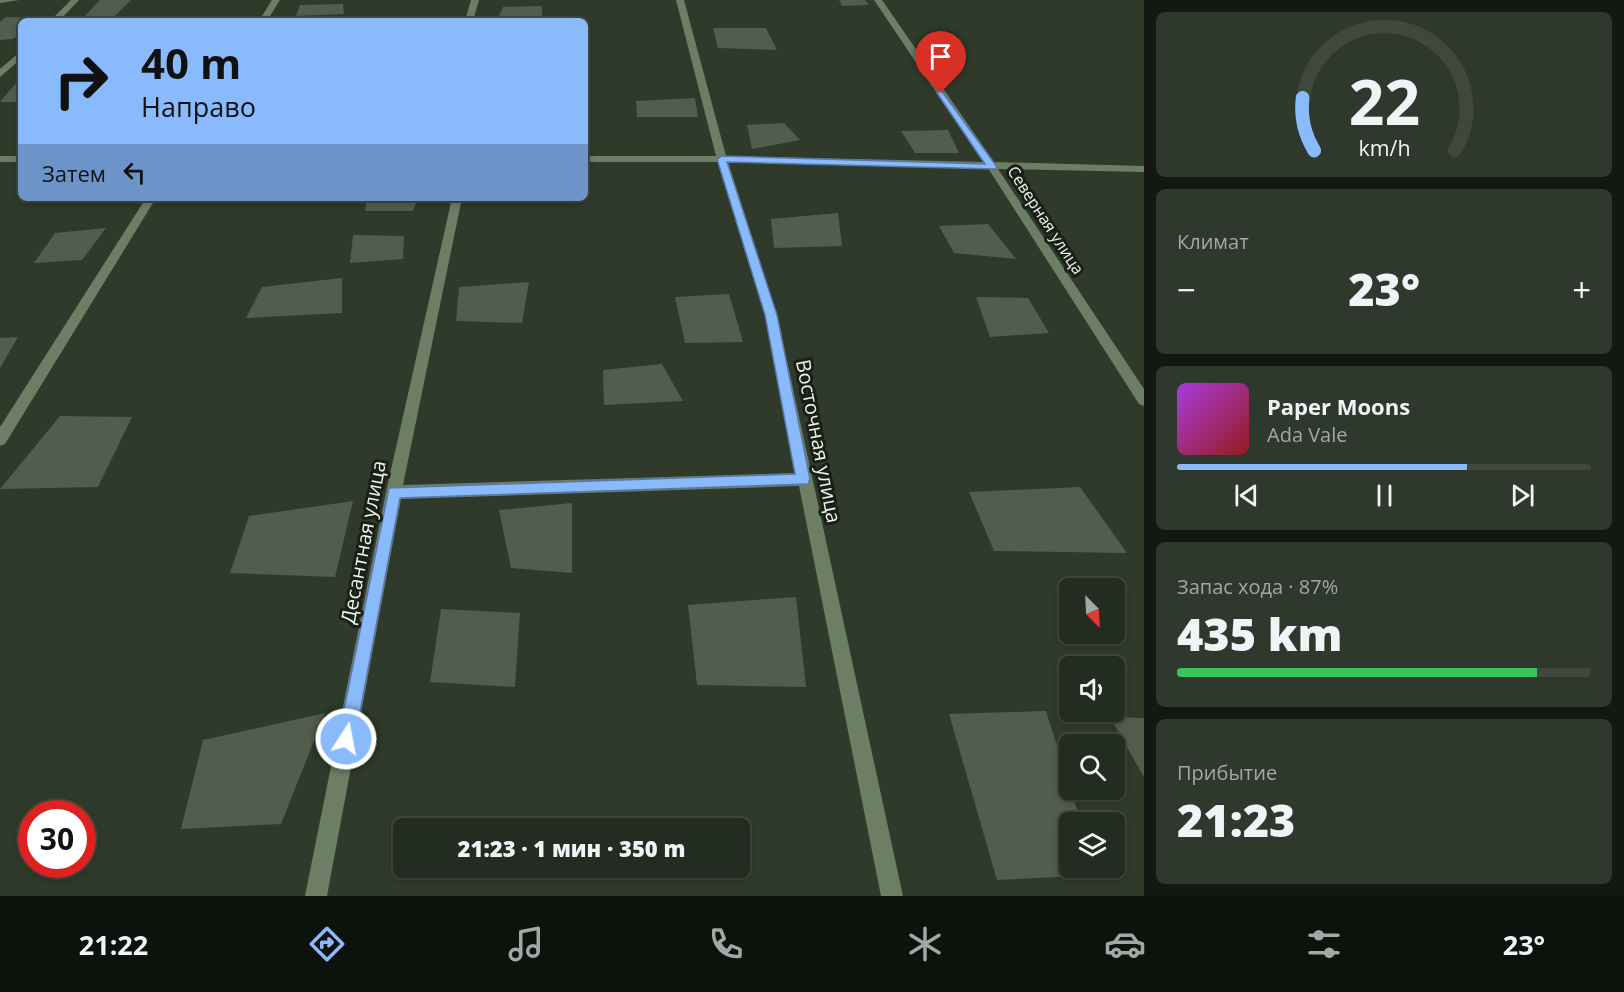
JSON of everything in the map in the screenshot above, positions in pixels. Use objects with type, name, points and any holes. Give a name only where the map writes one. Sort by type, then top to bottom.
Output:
[{"type":"street","points":[[0,1],[15,0]]},
{"type":"street","points":[[57,18],[75,0]]},
{"type":"street","points":[[265,18],[276,0]]},
{"type":"street","points":[[470,18],[475,0]]},
{"type":"street","name":"Восточная улица","points":[[680,0],[722,159],[771,315],[803,479],[892,896]]},
{"type":"street","name":"Северная улица","points":[[878,0],[992,167],[1144,400]]},
{"type":"street","points":[[0,74],[18,57]]},
{"type":"street","points":[[0,159],[18,159]]},
{"type":"street","points":[[588,159],[722,159],[1144,169]]},
{"type":"street","points":[[0,440],[149,201]]},
{"type":"street","name":"Десантная улица","points":[[316,896],[394,492],[456,201]]},
{"type":"street","points":[[394,492],[803,479]]},
{"type":"building","points":[[100,0],[131,0],[113,18],[83,18]]},
{"type":"building","points":[[839,0],[865,0],[869,5],[842,6]]},
{"type":"building","points":[[343,4],[344,14],[296,16],[300,5]]},
{"type":"building","points":[[542,6],[542,16],[499,16],[503,7]]},
{"type":"building","points":[[6,17],[40,18],[18,18],[18,35],[13,39],[0,40],[0,22]]},
{"type":"building","points":[[713,28],[766,28],[777,50],[718,48]]},
{"type":"building","points":[[17,82],[18,82],[18,102],[0,102]]},
{"type":"building","points":[[695,98],[698,117],[637,117],[636,101]]},
{"type":"building","points":[[784,123],[800,140],[752,149],[747,125]]},
{"type":"building","points":[[948,130],[959,153],[915,153],[901,131]]},
{"type":"building","points":[[367,201],[417,201],[413,211],[365,211]]},
{"type":"building","points":[[838,213],[842,246],[774,248],[771,219]]},
{"type":"building","points":[[988,224],[1016,259],[954,253],[939,226]]},
{"type":"building","points":[[106,228],[82,260],[34,263],[55,233]]},
{"type":"building","points":[[353,235],[404,236],[403,259],[350,263]]},
{"type":"building","points":[[342,278],[342,313],[246,318],[262,287]]},
{"type":"building","points":[[529,282],[522,323],[456,321],[459,287]]},
{"type":"building","points":[[729,294],[743,342],[685,343],[675,297]]},
{"type":"building","points":[[976,297],[1028,298],[1049,333],[990,337]]},
{"type":"building","points":[[18,337],[0,368],[0,338]]},
{"type":"building","points":[[662,364],[683,401],[604,405],[603,370]]},
{"type":"building","points":[[60,416],[132,417],[98,487],[0,489]]},
{"type":"building","points":[[1080,487],[1127,553],[994,551],[969,492]]},
{"type":"building","points":[[353,501],[335,577],[230,573],[249,516]]},
{"type":"building","points":[[572,503],[572,573],[511,568],[499,510]]},
{"type":"building","points":[[796,597],[806,687],[697,685],[688,605]]},
{"type":"building","points":[[441,609],[520,613],[515,687],[430,682]]},
{"type":"building","points":[[1046,711],[1059,752],[1059,800],[1074,800],[1078,812],[1059,812],[1059,877],[997,880],[949,714]]},
{"type":"building","points":[[325,713],[281,824],[181,829],[203,740]]},
{"type":"building","points":[[1125,717],[1144,718],[1144,777],[1125,743],[1125,734],[1120,734],[1113,722],[1125,722]]},
{"type":"route","points":[[346,739],[394,492],[803,479],[771,315],[722,159],[992,167],[941,93]]}]
